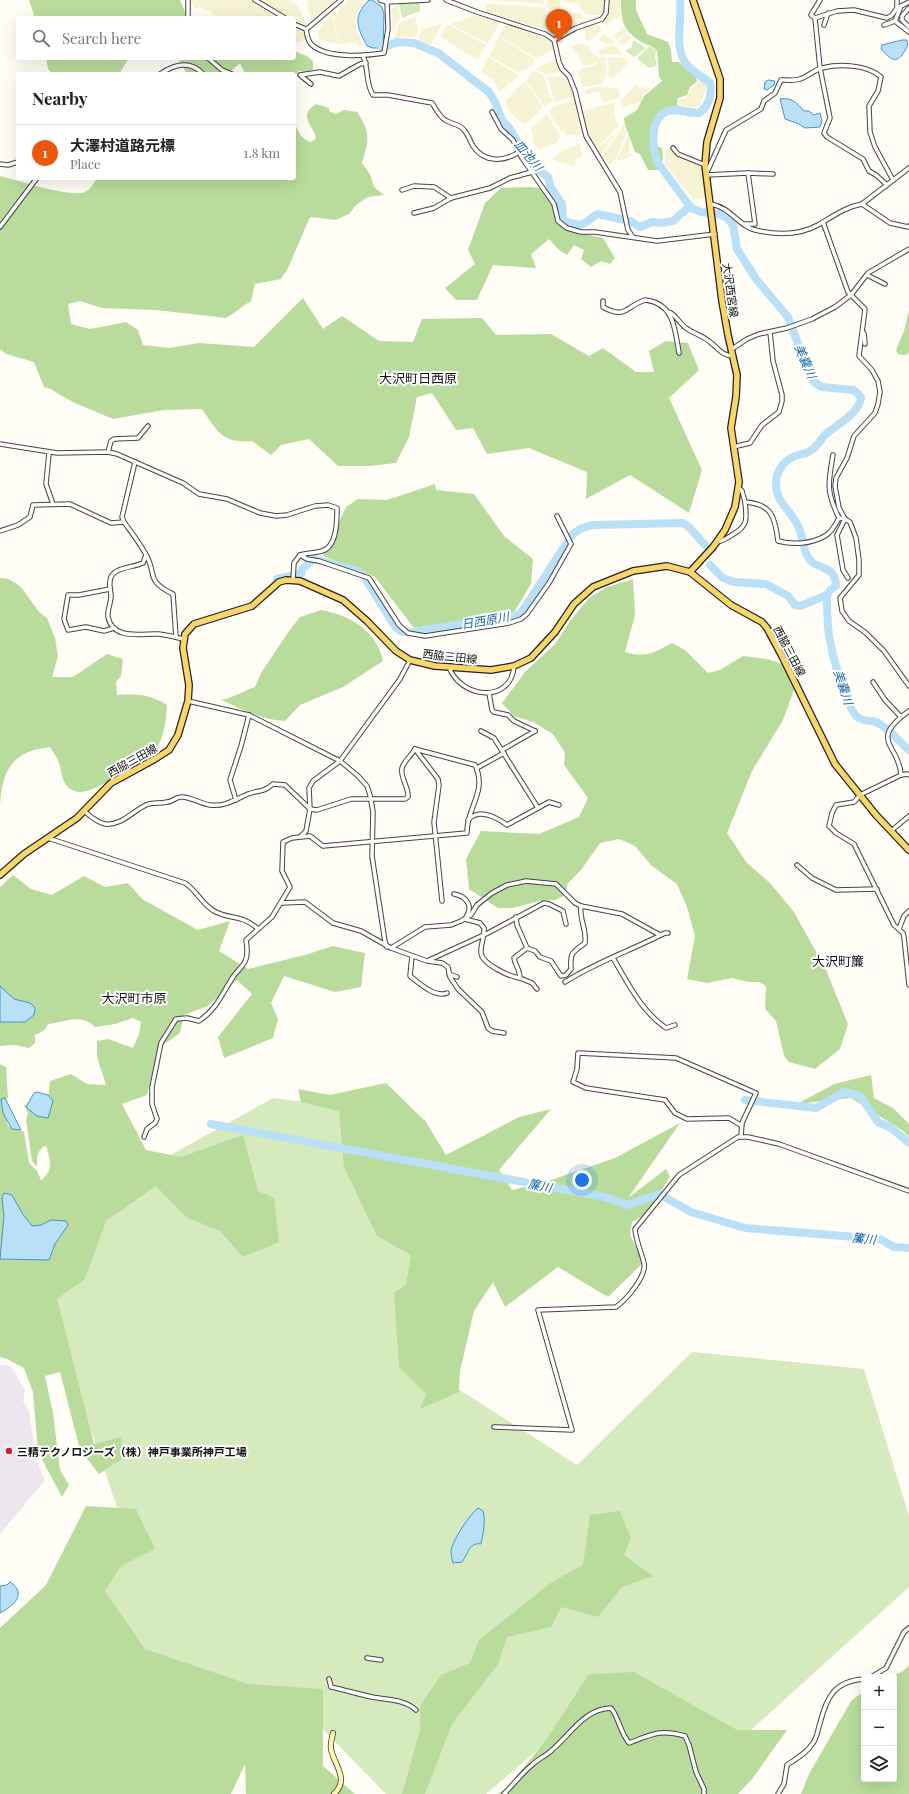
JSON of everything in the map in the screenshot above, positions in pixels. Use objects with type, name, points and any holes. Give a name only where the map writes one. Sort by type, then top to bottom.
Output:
[{"type":"main road","name":"大沢西宮線","points":[[690,572],[717,542],[732,515],[738,488],[737,462],[733,447],[731,420],[738,382],[722,301],[706,165],[707,142],[718,107],[721,88],[718,70],[693,0]]},
{"type":"main road","name":"西脇三田線","points":[[293,580],[308,584],[343,600],[367,621],[396,651],[410,660],[426,665],[491,670],[514,666],[530,658],[555,632],[574,604],[593,587],[628,572],[647,568],[667,566],[690,572],[731,605],[762,622],[767,628],[830,756],[840,772],[909,850]]},
{"type":"main road","points":[[183,639],[188,628],[194,624],[252,606],[260,601],[275,585],[286,580],[293,580]]},
{"type":"main road","name":"西脇三田線","points":[[0,875],[24,854],[65,827],[84,811],[111,783],[155,760],[169,750],[176,740],[188,701],[189,685],[183,639]]},
{"type":"street","points":[[188,0],[188,16]]},
{"type":"street","points":[[255,0],[282,16]]},
{"type":"street","points":[[296,25],[306,29],[313,26],[341,0]]},
{"type":"street","points":[[380,0],[387,2],[428,0]]},
{"type":"street","points":[[446,0],[477,12],[545,34],[554,40],[562,69],[571,79],[586,136],[620,192],[627,218],[628,230],[633,238]]},
{"type":"street","points":[[554,40],[576,28],[602,19],[606,13],[607,0]]},
{"type":"street","points":[[820,0],[811,15],[815,18],[820,68],[830,118],[824,133],[827,137],[863,159],[870,171],[887,185]]},
{"type":"street","points":[[897,0],[897,8]]},
{"type":"street","points":[[306,29],[308,39],[314,46],[335,55],[363,56],[384,53],[386,50],[387,2]]},
{"type":"street","points":[[815,18],[837,11],[854,10],[887,18],[892,16],[897,8],[909,2]]},
{"type":"street","points":[[884,25],[895,21],[902,5]]},
{"type":"street","points":[[909,8],[902,16],[902,20],[909,27]]},
{"type":"street","points":[[824,25],[828,13]]},
{"type":"street","points":[[895,21],[909,32]]},
{"type":"street","points":[[363,56],[366,63],[368,83],[372,94],[388,95],[432,103],[445,120],[464,129],[474,147],[480,154],[486,157],[500,160],[512,157],[519,152]]},
{"type":"street","points":[[210,60],[222,70],[227,72]]},
{"type":"street","points":[[311,84],[300,75],[320,72],[339,76],[360,64],[366,63]]},
{"type":"street","points":[[163,72],[183,64],[194,66],[201,72]]},
{"type":"street","points":[[773,174],[707,174],[726,130],[761,109],[764,101],[775,93],[781,80],[799,80],[820,68],[835,66],[856,67],[874,71],[881,77],[878,91],[869,106],[870,132],[875,147],[893,180]]},
{"type":"street","points":[[492,112],[501,129],[513,140],[519,152],[554,204],[558,221],[567,228],[581,232],[595,232],[657,241],[715,234]]},
{"type":"street","points":[[674,148],[678,154],[706,165]]},
{"type":"street","points":[[0,164],[8,165],[16,163]]},
{"type":"street","points":[[711,205],[719,205],[729,210],[750,229],[770,234],[790,234],[806,231],[852,206],[862,204],[909,168]]},
{"type":"street","points":[[414,213],[434,208],[451,198],[490,188],[510,178],[532,172]]},
{"type":"street","points":[[744,224],[755,224],[748,173]]},
{"type":"street","points":[[0,227],[35,180]]},
{"type":"street","points":[[402,190],[414,186],[434,187],[451,198]]},
{"type":"street","points":[[862,204],[890,223],[909,228]]},
{"type":"street","points":[[823,222],[848,292],[865,309],[859,356],[872,370],[878,381],[880,392],[875,414],[854,436],[847,458],[836,478],[836,500],[845,519]]},
{"type":"street","points":[[732,349],[747,339],[759,334],[787,328],[824,313],[851,295],[866,275],[909,248]]},
{"type":"street","points":[[866,275],[885,284]]},
{"type":"street","points":[[603,300],[603,307],[616,312],[628,310],[645,300],[659,304],[671,313],[686,328],[710,342],[717,350],[726,356],[733,356]]},
{"type":"street","points":[[668,312],[675,328],[679,353]]},
{"type":"street","points":[[733,447],[750,443],[762,425],[779,412],[781,407],[782,395],[773,361],[770,332]]},
{"type":"street","points":[[863,332],[865,344]]},
{"type":"street","points":[[108,452],[111,441],[114,439],[138,438],[148,426]]},
{"type":"street","points":[[0,444],[49,453],[108,452],[183,483],[199,494],[227,499],[260,513],[276,516],[287,515],[315,506],[328,505],[337,508],[332,543],[323,551],[300,555],[294,563],[293,580]]},
{"type":"street","points":[[49,453],[46,484],[53,504]]},
{"type":"street","points":[[833,455],[828,484],[832,502],[839,518]]},
{"type":"street","points":[[135,462],[122,511],[124,522],[146,555],[154,581],[160,587],[173,594],[176,637]]},
{"type":"street","points":[[717,542],[740,530],[744,525],[746,517],[745,502],[742,491],[738,488]]},
{"type":"street","points":[[745,502],[759,505],[773,516],[776,522],[778,541],[795,543],[809,542],[826,536],[839,518]]},
{"type":"street","points":[[0,531],[18,525],[30,517],[33,505],[70,504],[111,523],[124,522]]},
{"type":"street","points":[[300,555],[307,559],[319,561],[369,578],[399,625],[408,633],[425,636],[468,630],[509,623],[521,619],[528,614],[549,583],[571,544],[558,516]]},
{"type":"street","points":[[839,518],[850,522],[856,538],[859,575],[840,598],[842,611],[849,621],[866,633],[884,651],[909,686]]},
{"type":"street","points":[[845,519],[837,535],[843,570],[848,578]]},
{"type":"street","points":[[146,555],[143,563],[114,572],[110,576],[111,598],[108,616],[114,628],[132,636],[160,634],[183,639]]},
{"type":"street","points":[[110,589],[79,595],[68,595],[64,619],[68,630],[86,627],[104,632],[114,628]]},
{"type":"street","points":[[301,836],[306,831],[310,809],[309,788],[313,781],[340,761],[400,679],[410,660]]},
{"type":"street","points":[[450,667],[452,676],[463,685],[472,690],[489,693],[498,691],[510,681],[513,675],[514,666]]},
{"type":"street","points":[[873,682],[885,700],[901,717]]},
{"type":"street","points":[[477,768],[535,730],[514,721],[508,715],[494,712],[492,710],[489,693]]},
{"type":"street","points":[[188,701],[249,715],[340,761],[358,776],[367,786],[373,812],[372,856],[385,942],[389,948]]},
{"type":"street","points":[[901,775],[901,769],[888,742],[888,736],[901,717],[909,711]]},
{"type":"street","points":[[236,800],[230,780],[249,715]]},
{"type":"street","points":[[481,731],[494,738],[538,808]]},
{"type":"street","points":[[84,811],[104,824],[112,823],[123,820],[150,803],[168,802],[179,797],[189,798],[199,803],[212,805],[236,800],[249,793],[259,793],[268,789],[273,784],[285,785],[310,809],[317,810],[351,799],[405,799],[408,797],[408,791],[402,776],[402,770],[415,749]]},
{"type":"street","points":[[144,1137],[148,1129],[155,1123],[157,1118],[152,1104],[152,1087],[161,1043],[176,1019],[187,1018],[199,1021],[207,1016],[218,1005],[234,976],[246,961],[246,940],[272,917],[282,903],[283,897],[290,887],[282,871],[283,842],[301,836],[310,836],[323,846],[467,833],[466,825],[478,795],[477,768],[475,765],[415,749]]},
{"type":"street","points":[[415,749],[438,779],[439,785],[434,813],[442,901]]},
{"type":"street","points":[[909,776],[906,774],[901,775],[860,795],[854,802],[836,805],[829,823],[829,826],[836,833],[854,844],[894,925],[899,929],[904,937],[908,956],[909,985]]},
{"type":"street","points":[[466,825],[472,816],[479,814],[489,815],[507,825],[549,802],[559,805]]},
{"type":"street","points":[[891,831],[909,816]]},
{"type":"street","points":[[48,838],[185,882],[212,910],[250,922],[258,929]]},
{"type":"street","points":[[797,865],[812,878],[836,890],[877,889]]},
{"type":"street","points":[[389,948],[425,927],[451,925],[464,919],[472,915],[481,901],[492,893],[507,885],[526,881],[556,884],[575,903],[581,906],[622,914],[660,935]]},
{"type":"street","points":[[454,894],[458,894],[468,901],[470,906],[470,912],[464,919]]},
{"type":"street","points":[[282,903],[305,902],[333,923],[361,931],[389,948],[427,961],[442,963],[448,968],[449,974],[458,989],[482,1012],[488,1028],[492,1031],[504,1033]]},
{"type":"street","points":[[427,961],[544,903],[562,911],[566,924]]},
{"type":"street","points":[[516,917],[517,925],[527,948],[536,951],[540,957],[552,961],[561,976],[566,975],[571,969],[571,956],[576,948],[585,943],[585,930],[580,914],[581,906]]},
{"type":"street","points":[[899,929],[904,916],[909,911]]},
{"type":"street","points":[[464,919],[480,923],[484,928],[481,954],[484,960],[496,968],[532,983],[537,989]]},
{"type":"street","points":[[565,982],[583,970],[613,958],[660,935],[668,933]]},
{"type":"street","points":[[520,978],[514,958],[527,948]]},
{"type":"street","points":[[412,956],[410,976],[433,992],[444,994],[447,993]]},
{"type":"street","points":[[613,958],[636,998],[654,1019],[666,1028],[675,1025]]},
{"type":"street","points":[[449,974],[457,977]]},
{"type":"street","points":[[741,1137],[742,1126],[756,1092],[676,1058],[578,1053],[577,1069],[573,1082],[586,1088],[665,1100],[676,1113],[687,1119],[729,1118],[742,1126]]},
{"type":"street","points":[[494,1427],[572,1430],[538,1310],[616,1307],[621,1304],[635,1287],[644,1271],[644,1264],[636,1241],[634,1229],[679,1175],[738,1137],[779,1144],[909,1191]]},
{"type":"street","points":[[876,1674],[886,1668],[904,1632],[909,1628]]},
{"type":"street","points":[[367,1658],[381,1660]]},
{"type":"street","points":[[329,1678],[331,1687],[373,1697],[392,1699],[410,1705],[416,1710]]},
{"type":"street","points":[[778,1794],[784,1784],[787,1765],[808,1750],[814,1742],[821,1717],[833,1692],[844,1683],[851,1680],[861,1679]]},
{"type":"street","points":[[504,1794],[532,1765],[561,1742],[578,1722],[601,1708],[611,1708],[615,1713],[625,1738],[629,1743],[662,1732],[675,1733],[685,1736],[696,1772],[704,1789],[704,1794]]},
{"type":"street","points":[[333,1733],[331,1751],[341,1771],[341,1782],[334,1794]]},
{"type":"shaded area","points":[[190,0],[251,0],[278,16],[215,16],[211,12],[200,7],[196,9],[193,4],[191,4]]},
{"type":"shaded area","points":[[259,0],[290,0],[299,7],[306,25],[300,25],[296,22],[296,16],[286,16]]},
{"type":"shaded area","points":[[310,0],[335,0],[315,22],[308,11],[307,3]]},
{"type":"shaded area","points":[[348,0],[365,0],[357,12],[355,22],[357,32],[365,46],[351,42],[340,45],[334,17]]},
{"type":"shaded area","points":[[490,0],[543,0],[544,4]]},
{"type":"shaded area","points":[[546,0],[560,0],[560,9],[548,9]]},
{"type":"shaded area","points":[[565,0],[604,0],[605,7],[600,15],[590,15],[586,14],[577,3],[564,2]]},
{"type":"shaded area","points":[[608,0],[620,0],[620,17],[618,19],[615,18],[606,25],[603,21],[607,17],[610,8]]},
{"type":"shaded area","points":[[486,3],[545,8],[550,28],[540,28],[486,12]]},
{"type":"shaded area","points":[[398,5],[401,18],[398,20],[393,31],[391,9]]},
{"type":"shaded area","points":[[550,12],[581,13],[584,19],[552,19]]},
{"type":"shaded area","points":[[477,15],[500,22],[488,43],[450,24]]},
{"type":"shaded area","points":[[330,16],[333,17],[339,44],[323,41],[318,37],[319,29]]},
{"type":"shaded area","points":[[415,16],[418,31],[416,36],[401,37],[394,40],[399,23]]},
{"type":"shaded area","points":[[552,20],[583,20],[585,22],[555,32]]},
{"type":"shaded area","points":[[442,24],[429,46],[423,44],[418,38],[422,29]]},
{"type":"shaded area","points":[[447,24],[486,45],[478,60],[442,38],[441,35]]},
{"type":"shaded area","points":[[506,24],[551,39],[554,50],[536,58],[499,36]]},
{"type":"shaded area","points":[[596,24],[601,28],[601,31],[588,42],[585,38],[585,30],[583,28]]},
{"type":"shaded area","points":[[296,27],[304,31],[306,40],[296,42]]},
{"type":"shaded area","points":[[624,27],[627,32],[617,40],[614,36]]},
{"type":"shaded area","points":[[603,33],[614,42],[613,44],[607,45],[599,39]]},
{"type":"shaded area","points":[[628,33],[632,38],[622,45],[618,41]]},
{"type":"shaded area","points":[[499,37],[533,58],[534,63],[520,73],[489,56]]},
{"type":"shaded area","points":[[586,44],[598,57],[597,61],[590,65],[583,65],[579,56],[570,46]]},
{"type":"shaded area","points":[[616,46],[623,55],[601,55],[597,53],[605,47]]},
{"type":"shaded area","points":[[488,57],[520,76],[500,91],[492,79],[481,72]]},
{"type":"shaded area","points":[[599,57],[605,57],[606,61],[607,71],[602,84],[583,87],[577,72],[583,68],[595,66]]},
{"type":"shaded area","points":[[607,57],[625,58],[628,63],[612,78],[607,76],[609,65]]},
{"type":"shaded area","points":[[557,59],[560,69],[558,73],[547,74],[535,70],[540,66]]},
{"type":"shaded area","points":[[533,71],[543,75],[552,101],[545,107],[526,80]]},
{"type":"shaded area","points":[[567,76],[575,96],[554,102],[548,77]]},
{"type":"shaded area","points":[[697,77],[706,81],[707,85],[700,106],[693,108],[679,105],[679,99],[687,97],[691,88],[698,83]]},
{"type":"shaded area","points":[[526,82],[543,107],[525,125],[511,113],[505,101],[522,83]]},
{"type":"shaded area","points":[[636,85],[640,87],[632,96],[641,87],[649,88],[649,90],[642,95],[642,99],[638,103],[623,107],[621,102],[628,101],[620,101]]},
{"type":"shaded area","points":[[597,87],[617,88],[620,94],[619,98],[603,103],[599,91],[586,95],[585,90]]},
{"type":"shaded area","points":[[575,100],[583,134],[566,136],[554,121],[550,111],[556,105]]},
{"type":"shaded area","points":[[615,102],[614,114],[618,126],[599,145],[596,146],[588,136],[583,111]]},
{"type":"shaded area","points":[[547,114],[560,136],[557,142],[539,150],[532,141],[533,134],[531,129]]},
{"type":"shaded area","points":[[624,125],[627,130],[625,136],[616,159],[609,165],[602,156]]},
{"type":"shaded area","points":[[616,134],[601,154],[597,149]]},
{"type":"shaded area","points":[[628,136],[630,137],[629,147],[632,155],[626,159],[617,160]]},
{"type":"shaded area","points":[[580,144],[583,157],[575,159],[576,165],[574,166],[551,159],[562,151]]},
{"type":"shaded area","points":[[665,148],[672,148],[677,155],[702,166],[706,198],[694,200],[664,163]]},
{"type":"shaded area","points":[[0,1366],[11,1366],[25,1390],[23,1401],[29,1411],[36,1460],[45,1480],[0,1534]]},
{"type":"green space","points":[[29,0],[180,0],[186,16],[34,16]]},
{"type":"green space","points":[[621,0],[636,0],[636,10],[647,34],[668,42],[671,50],[672,62],[679,62],[696,77],[697,82],[690,87],[687,95],[678,98],[677,104],[678,106],[696,109],[696,112],[669,109],[663,111],[656,120],[655,132],[657,146],[662,148],[662,163],[665,167],[661,170],[648,170],[640,154],[635,152],[624,121],[624,118],[637,110],[644,96],[662,81],[659,77],[657,51],[636,39],[627,30],[623,20]]},
{"type":"green space","points":[[420,2],[420,11],[402,18],[399,4]]},
{"type":"green space","points":[[633,40],[646,48],[634,57],[625,51],[632,47]]},
{"type":"green space","points":[[650,46],[656,51],[655,57],[657,65],[651,68],[646,66],[637,58]]},
{"type":"green space","points":[[296,52],[307,56],[313,61],[313,70],[305,72],[299,71],[296,75],[296,72],[244,72],[240,63],[231,72],[186,72],[179,60],[296,60]]},
{"type":"green space","points":[[46,60],[128,60],[120,72],[51,72],[48,69]]},
{"type":"green space","points":[[316,104],[329,108],[329,111],[336,114],[344,110],[357,112],[367,131],[367,142],[362,163],[370,174],[374,187],[384,195],[368,197],[356,205],[349,214],[336,220],[310,217],[288,268],[281,279],[255,284],[251,301],[226,318],[156,310],[102,308],[80,301],[68,304],[71,324],[90,329],[126,322],[138,330],[143,345],[169,348],[199,343],[254,347],[303,298],[323,329],[342,316],[379,341],[413,342],[422,319],[482,318],[496,335],[551,334],[589,356],[603,348],[636,372],[654,372],[649,351],[666,341],[688,343],[699,370],[669,398],[702,470],[689,513],[630,475],[586,499],[587,472],[529,448],[487,454],[473,428],[456,430],[432,393],[417,397],[409,437],[396,463],[370,466],[338,466],[309,439],[281,445],[271,455],[252,441],[227,438],[217,430],[202,409],[164,410],[113,419],[75,403],[51,389],[44,387],[34,362],[6,354],[0,349],[0,176],[68,193],[85,192],[92,186],[96,180],[296,180],[296,125],[301,136],[310,142],[316,139],[307,117],[307,113]]},
{"type":"green space","points":[[530,187],[547,189],[565,201],[566,218],[577,223],[585,234],[603,238],[615,258],[610,264],[601,261],[591,267],[581,259],[584,250],[574,245],[567,255],[559,250],[549,239],[531,254],[536,268],[493,265],[477,300],[456,300],[445,288],[475,264],[468,250],[485,203],[501,188]]},
{"type":"green space","points":[[909,310],[909,353],[905,355],[898,354],[896,350],[904,331]]},
{"type":"green space","points":[[435,484],[436,490],[474,494],[504,536],[533,559],[531,584],[513,614],[485,613],[459,621],[414,628],[375,577],[323,556],[346,507],[358,499],[387,500]]},
{"type":"green space","points":[[0,578],[9,579],[21,587],[39,612],[47,618],[55,638],[58,656],[52,677],[73,677],[107,654],[123,659],[121,676],[116,682],[117,695],[149,697],[161,701],[167,705],[162,736],[157,748],[141,765],[130,772],[91,790],[79,792],[72,790],[66,785],[58,761],[50,747],[37,749],[26,753],[12,764],[3,782],[0,806]]},
{"type":"green space","points":[[633,579],[635,615],[625,652],[639,655],[650,654],[672,643],[685,650],[708,673],[720,670],[743,656],[767,659],[783,664],[794,690],[783,720],[752,771],[727,833],[747,863],[770,883],[794,912],[826,970],[848,1024],[840,1049],[815,1069],[789,1062],[784,1056],[776,1021],[765,1009],[766,986],[759,982],[749,982],[732,978],[707,983],[687,979],[695,936],[687,907],[677,884],[652,866],[635,846],[619,839],[600,843],[581,870],[568,883],[565,895],[556,900],[539,901],[513,908],[498,908],[469,889],[466,859],[481,831],[539,834],[579,817],[588,798],[564,765],[565,753],[553,734],[533,722],[514,716],[502,703],[525,672],[555,644],[571,620],[589,598],[607,587]]},
{"type":"green space","points":[[321,610],[342,616],[360,626],[375,641],[380,650],[383,661],[343,687],[300,705],[285,721],[269,719],[221,700],[230,698],[255,687],[261,673],[300,617]]},
{"type":"green space","points":[[13,875],[31,889],[52,895],[84,876],[105,887],[128,883],[142,899],[198,930],[230,921],[219,951],[248,969],[305,955],[333,946],[365,953],[361,987],[335,992],[284,976],[271,1003],[278,1019],[273,1038],[224,1058],[218,1037],[252,994],[237,980],[208,1006],[184,1015],[180,1033],[159,1048],[147,1095],[122,1104],[146,1150],[181,1157],[243,1135],[258,1191],[274,1198],[279,1242],[243,1257],[220,1231],[186,1217],[156,1186],[106,1221],[85,1279],[57,1299],[94,1444],[121,1437],[123,1458],[99,1474],[80,1450],[60,1372],[45,1376],[53,1413],[60,1470],[69,1485],[62,1497],[38,1452],[33,1392],[24,1368],[0,1357],[0,1064],[6,1067],[8,1098],[3,1101],[8,1126],[24,1132],[29,1163],[37,1171],[41,1180],[48,1173],[50,1166],[47,1148],[45,1146],[40,1150],[37,1158],[37,1167],[32,1161],[26,1120],[28,1113],[23,1104],[43,1115],[48,1100],[50,1081],[71,1074],[87,1084],[106,1085],[97,1057],[97,1041],[108,1039],[133,1048],[139,1034],[141,1022],[133,1018],[115,1024],[95,1027],[84,1020],[67,1020],[48,1024],[45,1030],[35,1035],[35,1043],[29,1048],[14,1045],[0,1046],[0,887]]},
{"type":"green space","points":[[871,1075],[874,1098],[893,1108],[909,1124],[909,1137],[903,1131],[851,1098],[797,1104],[834,1084]]},
{"type":"green space","points":[[386,1083],[426,1122],[446,1155],[519,1117],[551,1109],[499,1170],[512,1190],[548,1181],[615,1158],[680,1123],[628,1198],[666,1169],[670,1177],[645,1215],[632,1222],[630,1235],[644,1262],[608,1297],[558,1267],[505,1307],[493,1282],[474,1311],[460,1371],[459,1392],[420,1409],[426,1394],[399,1367],[394,1292],[406,1285],[411,1255],[377,1236],[344,1167],[339,1111],[301,1102],[298,1089],[330,1095]]},
{"type":"green space","points":[[273,1098],[350,1108],[422,1248],[424,1367],[577,1465],[692,1352],[864,1369],[909,1516],[909,1587],[740,1740],[611,1687],[486,1794],[386,1794],[302,1708],[184,1690],[72,1603],[132,1551],[49,1308],[95,1197]]},
{"type":"green space","points":[[86,1506],[136,1509],[155,1549],[121,1566],[105,1591],[145,1649],[248,1684],[323,1689],[323,1766],[355,1794],[246,1794],[245,1764],[231,1794],[0,1794],[0,1628],[46,1585]]},
{"type":"green space","points":[[620,1511],[631,1538],[624,1555],[653,1576],[622,1587],[598,1617],[561,1607],[551,1627],[507,1637],[498,1664],[452,1724],[425,1794],[402,1794],[420,1730],[420,1706],[441,1675],[470,1663],[479,1640],[552,1582],[583,1565],[590,1515]]},
{"type":"green space","points":[[909,1665],[909,1794],[801,1794],[809,1774],[851,1701],[861,1693],[861,1782],[897,1782],[896,1674],[903,1671]]},
{"type":"green space","points":[[634,1672],[737,1730],[787,1730],[752,1779],[738,1794],[497,1794],[507,1788],[546,1740],[589,1674]]},
{"type":"water","points":[[369,0],[372,0],[382,7],[384,14],[383,48],[373,48],[367,46],[359,28],[358,17]]},
{"type":"water","points":[[907,40],[907,48],[901,56],[896,59],[887,56],[881,49],[882,45]]},
{"type":"water","points":[[768,80],[775,81],[774,85],[767,90],[764,89],[765,82]]},
{"type":"water","points":[[780,99],[791,100],[804,111],[809,111],[814,115],[820,113],[822,121],[820,127],[805,128],[785,119]]},
{"type":"water","points":[[0,986],[14,999],[30,1003],[35,1008],[34,1015],[25,1022],[0,1022]]},
{"type":"water","points":[[37,1092],[48,1095],[53,1101],[48,1118],[37,1116],[26,1107],[34,1093]]},
{"type":"water","points":[[5,1098],[21,1130],[12,1129],[3,1113],[1,1099]]},
{"type":"water","points":[[4,1193],[12,1195],[22,1213],[32,1226],[41,1225],[51,1220],[66,1221],[68,1225],[55,1244],[49,1260],[0,1259],[4,1216],[2,1198]]},
{"type":"water","points":[[478,1508],[483,1511],[484,1519],[481,1544],[471,1547],[462,1562],[453,1563],[451,1555],[452,1546],[466,1522]]},
{"type":"water","points":[[10,1582],[18,1591],[17,1599],[10,1607],[0,1613],[0,1586],[7,1585]]},
{"type":"waterway","name":"美嚢川","points":[[680,0],[680,51],[688,66],[710,83],[711,91],[709,100],[702,111],[692,113],[673,110],[665,112],[660,117],[656,123],[653,140],[658,163],[691,208],[701,212],[719,214],[726,217],[733,225],[737,249],[756,279],[788,317],[809,373],[814,382],[822,387],[854,390],[861,397],[852,414],[824,436],[814,448],[807,453],[793,457],[785,462],[778,474],[776,484],[778,496],[798,526],[807,556],[818,566],[830,571],[835,579],[836,586],[830,590],[827,595],[828,630],[837,669],[848,702],[858,718],[876,722],[885,727],[909,750]]},
{"type":"waterway","name":"皿池川","points":[[379,43],[383,48],[397,42],[414,43],[438,53],[489,92],[495,102],[502,120],[510,129],[524,153],[536,168],[548,177],[551,188],[562,204],[563,221],[579,225],[585,223],[597,214],[630,221],[640,227],[652,222],[662,223],[673,221],[690,206]]},
{"type":"waterway","name":"日西原川","points":[[277,579],[301,574],[302,569],[314,559],[358,571],[363,575],[396,628],[403,632],[415,632],[518,615],[523,610],[572,535],[580,529],[592,525],[683,523],[689,527],[706,546]]},
{"type":"waterway","name":"日西原川","points":[[710,565],[723,578],[734,582],[766,584],[788,596],[795,605],[800,606],[827,595]]},
{"type":"waterway","points":[[745,1100],[816,1108],[844,1092],[860,1096],[878,1122],[891,1128],[909,1143]]},
{"type":"waterway","name":"簾川","points":[[211,1124],[605,1197],[628,1205],[659,1194],[691,1212],[745,1228],[880,1239],[894,1247],[909,1248]]},
{"type":"place","name":"大澤村道路元標","points":[[559,42]]},
{"type":"place","name":"三精テクノロジーズ（株）神戸事業所神戸工場","points":[[9,1451]]},
{"type":"district","name":"大沢町日西原","points":[[418,377]]},
{"type":"district","name":"大沢町簾","points":[[838,960]]},
{"type":"district","name":"大沢町市原","points":[[134,997]]}]
